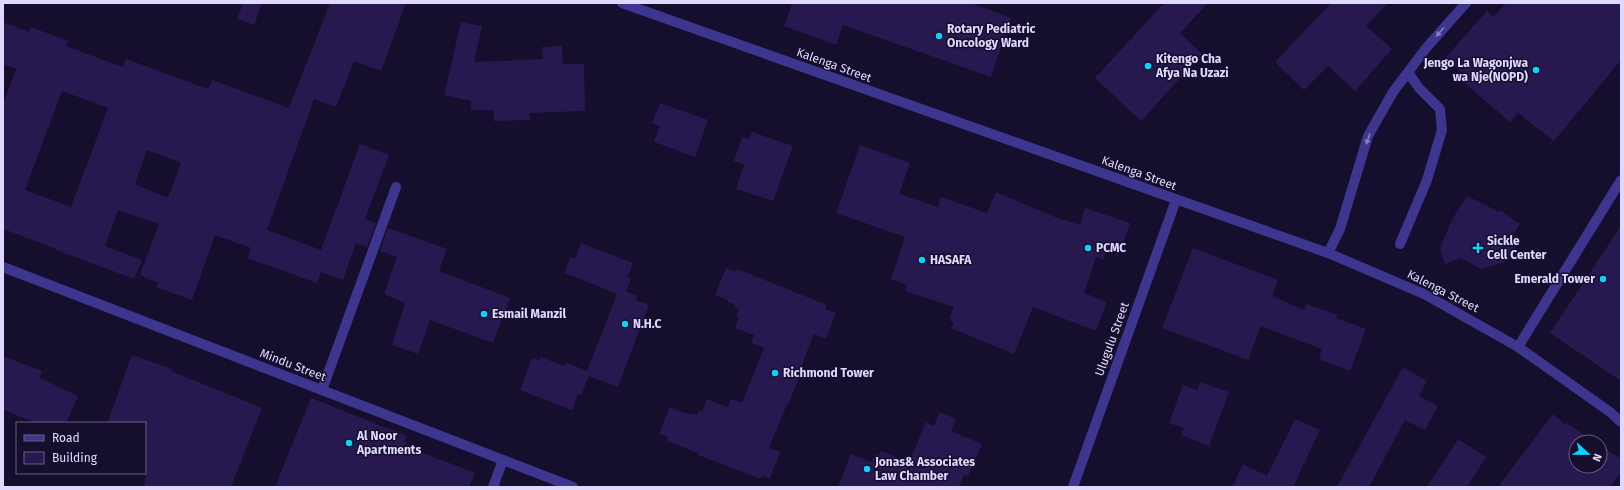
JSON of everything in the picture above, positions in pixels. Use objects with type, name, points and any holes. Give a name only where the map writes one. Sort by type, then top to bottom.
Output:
[{"type":"street","name":"Kalenga Street","points":[[622,3],[1328,253],[1424,294],[1518,347],[1610,412],[1621,422]]},
{"type":"street","points":[[1328,253],[1340,229],[1368,136],[1393,92],[1427,47],[1466,3]]},
{"type":"street","points":[[1400,244],[1427,180],[1442,130],[1440,109],[1420,88],[1408,72]]},
{"type":"street","points":[[1518,347],[1621,180]]},
{"type":"street","points":[[322,390],[396,187]]},
{"type":"street","name":"Ulugulu Street","points":[[1073,487],[1176,200]]},
{"type":"street","name":"Mindu Street","points":[[3,266],[573,487]]},
{"type":"street","points":[[493,487],[502,460]]},
{"type":"building","points":[[243,3],[262,3],[254,25],[237,19]]},
{"type":"building","points":[[330,3],[406,3],[381,71],[354,61],[336,107],[314,99],[267,230],[321,250],[360,144],[389,155],[365,219],[376,223],[367,247],[356,243],[343,280],[321,272],[317,283],[247,258],[251,248],[215,235],[192,300],[156,287],[158,283],[140,275],[159,224],[118,210],[105,246],[142,260],[134,279],[3,229],[3,104],[16,69],[3,64],[3,22],[29,32],[31,27],[68,41],[66,46],[123,67],[126,59],[208,89],[212,80],[289,108]],"holes":[[[62,91],[108,108],[71,207],[25,190]],[[147,150],[181,163],[168,198],[135,184]]]},
{"type":"building","name":"Rotary Pediatric Oncology Ward","points":[[792,3],[971,3],[1011,18],[991,77],[843,25],[836,45],[784,26]]},
{"type":"building","name":"Kitengo Cha Afya Na Uzazi","points":[[1164,3],[1208,3],[1180,33],[1202,54],[1141,121],[1095,78]]},
{"type":"building","points":[[1331,3],[1388,3],[1366,26],[1392,49],[1355,91],[1328,66],[1304,90],[1275,62]]},
{"type":"building","name":"Jengo La Wagonjwa wa Nje(NOPD)","points":[[1506,3],[1621,3],[1621,60],[1554,141],[1518,113],[1510,122],[1461,80],[1465,75],[1445,58],[1487,11],[1493,17]]},
{"type":"building","points":[[461,22],[482,26],[474,62],[543,59],[542,47],[562,46],[563,64],[584,64],[585,111],[529,113],[530,120],[494,121],[494,110],[471,110],[471,101],[444,95]]},
{"type":"building","points":[[660,103],[708,120],[695,157],[654,142],[660,126],[652,123]]},
{"type":"building","points":[[752,132],[793,146],[773,201],[736,189],[744,165],[734,161],[742,137],[749,139]]},
{"type":"building","points":[[860,145],[910,163],[899,194],[938,207],[941,197],[987,213],[996,192],[1055,217],[1080,225],[1085,208],[1130,223],[1122,247],[1109,243],[1103,260],[1096,257],[1084,293],[1107,302],[1096,331],[1033,307],[1014,354],[951,328],[954,322],[951,321],[950,317],[954,307],[905,291],[907,285],[891,279],[905,237],[836,213]]},
{"type":"building","points":[[1467,196],[1499,212],[1500,210],[1520,224],[1511,238],[1518,243],[1505,262],[1481,269],[1461,258],[1445,264],[1440,248],[1453,218]]},
{"type":"building","name":"Emerald Tower","points":[[1621,226],[1621,381],[1550,333]]},
{"type":"building","points":[[388,228],[447,249],[439,271],[510,298],[493,343],[430,320],[418,354],[392,345],[405,303],[384,294],[397,257],[380,251]]},
{"type":"building","name":"N.H.C","points":[[581,243],[633,263],[627,277],[631,279],[626,291],[637,296],[636,300],[649,305],[618,387],[589,376],[581,395],[578,394],[572,410],[520,390],[532,358],[539,360],[541,357],[564,366],[567,363],[587,371],[617,294],[565,273],[570,257],[575,258]]},
{"type":"building","points":[[1193,248],[1278,280],[1272,296],[1304,310],[1307,304],[1337,315],[1336,318],[1366,329],[1350,371],[1319,359],[1322,349],[1261,326],[1248,360],[1162,328]]},
{"type":"building","name":"Richmond Tower","points":[[726,268],[736,272],[737,269],[827,305],[825,309],[836,313],[826,339],[814,334],[797,377],[799,378],[769,448],[780,452],[770,479],[762,475],[761,479],[698,455],[698,453],[667,441],[668,437],[659,434],[670,407],[684,413],[691,415],[692,413],[697,415],[699,410],[702,412],[707,399],[728,407],[731,399],[742,403],[764,348],[751,343],[754,335],[735,328],[739,317],[736,316],[739,309],[734,307],[734,304],[727,302],[728,300],[715,295]]},
{"type":"building","points":[[132,355],[172,369],[171,371],[262,408],[231,487],[145,487],[146,422],[107,422]]},
{"type":"building","points":[[3,356],[42,371],[40,378],[78,396],[66,422],[34,422],[3,410]]},
{"type":"building","points":[[1403,367],[1427,381],[1419,396],[1438,406],[1425,430],[1405,420],[1369,487],[1337,487]]},
{"type":"building","points":[[1200,382],[1229,392],[1209,446],[1181,435],[1184,428],[1169,423],[1183,385],[1197,390]]},
{"type":"building","name":"Al Noor Apartments","points":[[311,398],[407,436],[404,441],[407,442],[405,446],[475,473],[469,487],[275,487]]},
{"type":"building","points":[[940,412],[956,419],[951,431],[982,444],[968,476],[964,475],[959,487],[838,487],[851,454],[871,462],[875,454],[879,455],[881,451],[909,462],[926,422],[934,426]]},
{"type":"building","points":[[1553,414],[1566,425],[1567,423],[1583,434],[1568,434],[1568,474],[1608,474],[1608,450],[1621,459],[1621,472],[1610,487],[1498,487]]},
{"type":"building","points":[[1295,419],[1320,430],[1293,487],[1232,487],[1243,464],[1267,476]]},
{"type":"building","points":[[1458,439],[1486,457],[1467,487],[1427,487]]},
{"type":"place","name":"Rotary Pediatric Oncology Ward","points":[[939,36]]},
{"type":"place","name":"Kitengo Cha Afya Na Uzazi","points":[[1148,66]]},
{"type":"place","name":"Jengo La Wagonjwa wa Nje(NOPD)","points":[[1536,70]]},
{"type":"place","name":"PCMC","points":[[1088,248]]},
{"type":"place","name":"Sickle Cell Center","points":[[1478,248]]},
{"type":"place","name":"HASAFA","points":[[922,260]]},
{"type":"place","name":"Emerald Tower","points":[[1603,279]]},
{"type":"place","name":"Esmail Manzil","points":[[484,314]]},
{"type":"place","name":"N.H.C","points":[[625,324]]},
{"type":"place","name":"Richmond Tower","points":[[775,373]]},
{"type":"place","name":"Al Noor Apartments","points":[[349,443]]},
{"type":"place","name":"Jonas& Associates Law Chamber","points":[[867,469]]}]
